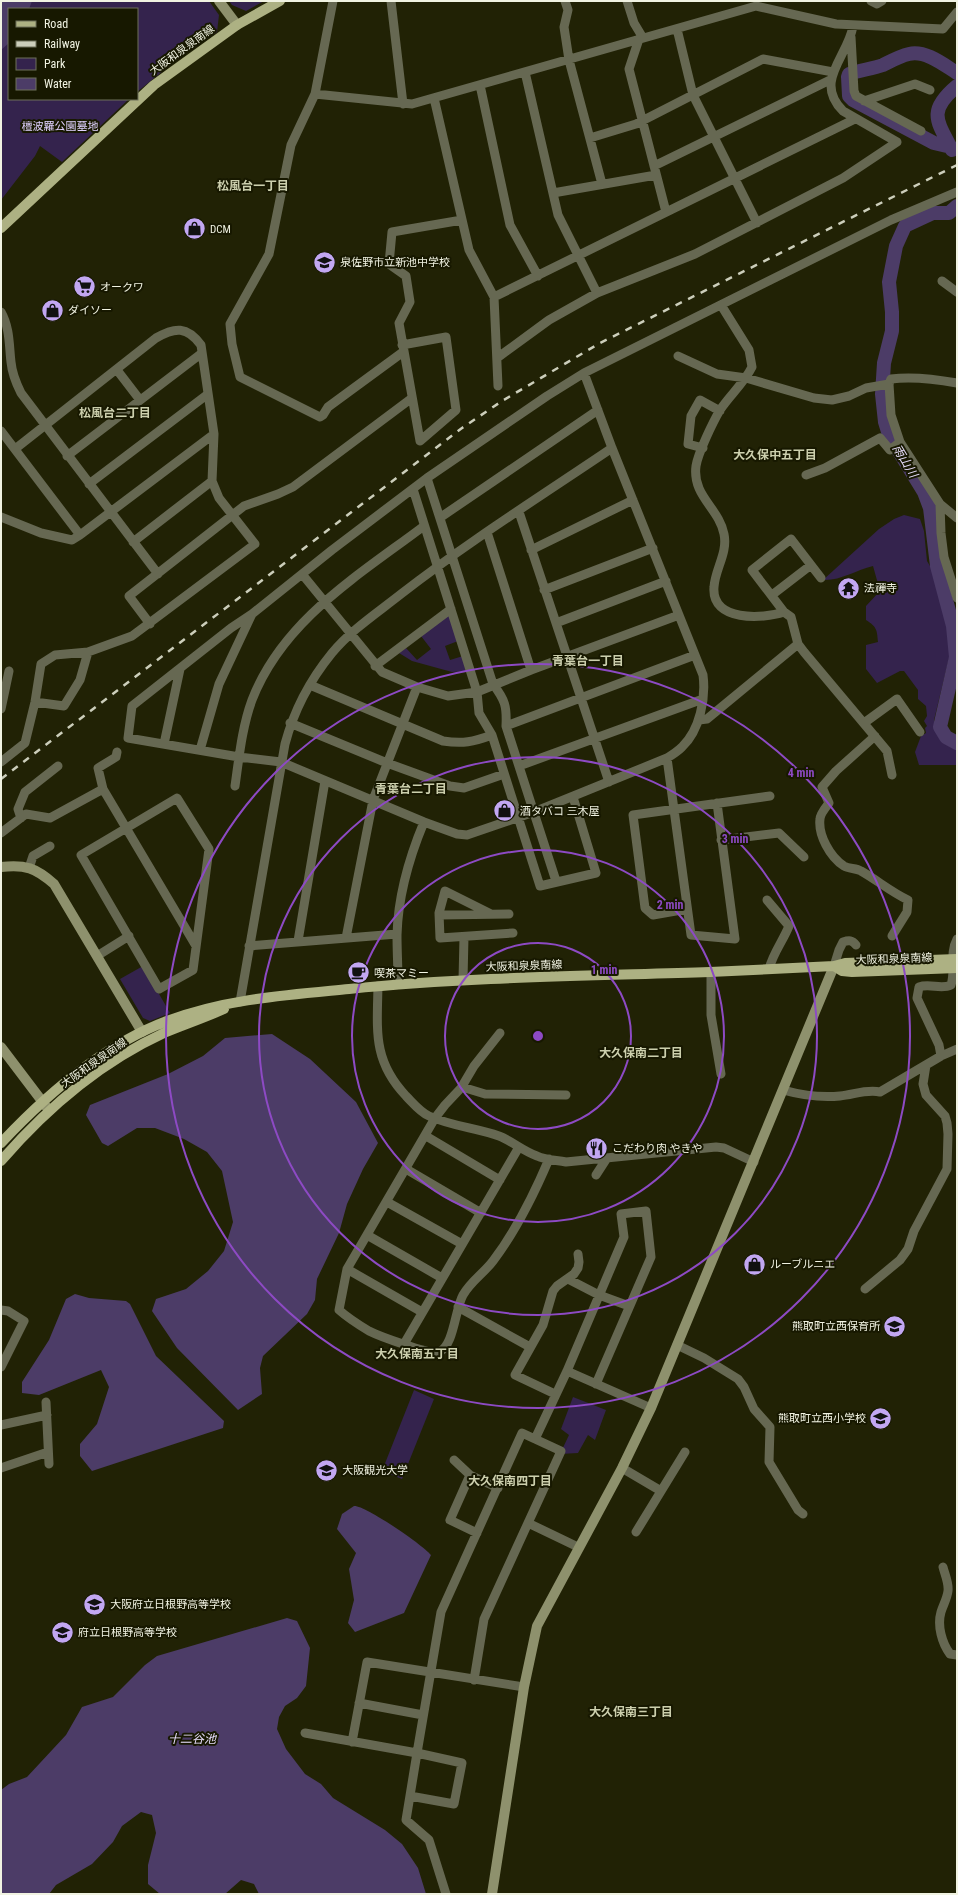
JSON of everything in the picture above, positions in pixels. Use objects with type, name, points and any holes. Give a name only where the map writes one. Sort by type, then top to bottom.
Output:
[{"type":"main road","name":"大阪和泉泉南線","points":[[1,228],[154,85],[237,25],[280,1]]},
{"type":"main road","name":"大阪和泉泉南線","points":[[1,1143],[42,1102],[88,1065],[142,1032],[167,1021],[204,1008],[271,996],[398,984],[463,980],[711,972],[834,966],[842,971],[852,972],[955,964]]},
{"type":"main road","name":"大阪和泉泉南線","points":[[1,1160],[49,1111],[119,1058],[164,1033],[240,1002]]},
{"type":"street","points":[[219,1],[237,25]]},
{"type":"street","points":[[333,1],[315,94],[291,145],[269,254],[230,324],[232,344],[240,377],[320,417],[323,415],[328,406],[403,348],[446,337],[456,410],[420,441],[403,348],[399,323],[410,302],[406,276],[389,264],[392,232],[462,220]]},
{"type":"street","points":[[391,1],[403,104]]},
{"type":"street","points":[[565,1],[568,10],[564,27],[569,60],[602,184]]},
{"type":"street","points":[[628,1],[634,23],[641,38],[629,69],[666,212]]},
{"type":"street","points":[[871,1],[877,4],[882,1]]},
{"type":"street","points":[[315,94],[412,104],[756,6],[836,24],[942,29],[957,12]]},
{"type":"street","points":[[853,26],[851,36],[854,91],[856,96],[921,131]]},
{"type":"street","points":[[677,29],[693,95],[715,135],[757,223]]},
{"type":"street","points":[[654,166],[831,76],[851,36]]},
{"type":"street","points":[[590,138],[636,124],[642,119],[693,95],[762,59],[831,76]]},
{"type":"street","points":[[525,72],[534,105],[558,215],[597,293]]},
{"type":"street","points":[[497,358],[549,320],[597,293],[695,254],[757,223],[843,178],[897,142],[855,119],[837,106],[831,76]]},
{"type":"street","points":[[864,100],[915,84],[930,90]]},
{"type":"street","points":[[480,85],[510,226],[538,276]]},
{"type":"street","points":[[434,98],[469,250],[494,297],[498,386]]},
{"type":"street","points":[[494,297],[578,257],[855,119]]},
{"type":"street","points":[[553,193],[656,176]]},
{"type":"street","points":[[584,373],[612,448],[703,675],[705,687],[699,720],[683,746],[667,758],[573,797],[488,829],[467,835],[457,834],[424,822],[281,762],[239,757],[128,738],[132,706],[427,478],[547,396],[584,373],[885,223],[957,192]]},
{"type":"street","points":[[942,281],[957,292]]},
{"type":"street","points":[[721,305],[748,350],[752,360],[752,367],[746,378],[720,411],[696,465],[698,489],[720,522],[724,534],[725,545],[716,577],[714,588],[715,596],[725,611],[734,614],[757,616],[775,615],[784,612]]},
{"type":"street","points":[[1,312],[14,379],[21,393],[44,426],[158,574]]},
{"type":"street","points":[[1,762],[25,743],[35,702],[41,664],[55,655],[88,652],[132,636],[255,544],[219,498],[212,481],[214,434],[201,345],[194,336],[183,330],[175,330],[156,338],[15,449]]},
{"type":"street","points":[[67,456],[202,353]]},
{"type":"street","points":[[678,356],[717,374],[746,378],[814,398],[832,400],[849,396],[876,386],[889,384]]},
{"type":"street","points":[[117,370],[140,400]]},
{"type":"street","points":[[957,383],[939,379],[903,378],[891,379],[889,384],[891,415],[900,442],[940,504],[957,518]]},
{"type":"street","points":[[90,484],[208,394]]},
{"type":"street","points":[[150,624],[129,596],[244,506],[293,487],[412,398]]},
{"type":"street","points":[[703,448],[688,444],[691,416],[700,400],[720,411]]},
{"type":"street","points":[[440,516],[598,410]]},
{"type":"street","points":[[1,431],[80,535]]},
{"type":"street","points":[[1,517],[49,534],[72,540],[111,513],[214,434]]},
{"type":"street","points":[[806,475],[825,468],[880,438],[890,450],[900,442]]},
{"type":"street","points":[[240,1002],[281,762],[290,723],[310,685],[332,653],[350,634],[438,565],[519,512],[612,448]]},
{"type":"street","points":[[427,478],[493,684],[503,697],[507,709],[506,726],[556,881]]},
{"type":"street","points":[[133,542],[212,481]]},
{"type":"street","points":[[414,489],[424,526],[438,565],[477,692],[479,713],[492,735],[540,886],[556,881],[596,873],[573,797]]},
{"type":"street","points":[[531,550],[633,500]]},
{"type":"street","points":[[940,504],[941,533],[944,556],[957,598]]},
{"type":"street","points":[[519,512],[609,782]]},
{"type":"street","points":[[235,786],[239,757],[252,700],[263,678],[288,638],[308,616],[324,602],[424,526]]},
{"type":"street","points":[[487,532],[530,670]]},
{"type":"street","points":[[821,578],[791,539],[752,570],[784,612],[791,617],[798,644],[887,751],[892,775]]},
{"type":"street","points":[[544,590],[653,548]]},
{"type":"street","points":[[772,595],[811,565]]},
{"type":"street","points":[[302,574],[382,672],[417,687],[448,696],[477,692],[493,684],[679,615]]},
{"type":"street","points":[[556,623],[666,581]]},
{"type":"street","points":[[376,666],[451,609]]},
{"type":"street","points":[[200,750],[219,684],[252,614]]},
{"type":"street","points":[[699,720],[707,719],[798,644]]},
{"type":"street","points":[[35,702],[64,706],[80,680],[88,652]]},
{"type":"street","points":[[506,726],[695,655]]},
{"type":"street","points":[[164,744],[180,669]]},
{"type":"street","points":[[1,709],[9,671]]},
{"type":"street","points":[[310,685],[443,741],[458,744],[472,742],[492,735]]},
{"type":"street","points":[[346,938],[372,800],[417,687]]},
{"type":"street","points":[[519,766],[703,699]]},
{"type":"street","points":[[864,723],[897,699],[920,732]]},
{"type":"street","points":[[290,723],[386,763],[450,786],[464,788],[504,774]]},
{"type":"street","points":[[875,736],[836,771],[822,787],[829,803],[820,817],[820,833],[826,845],[839,862],[846,867],[860,870],[887,889],[908,900],[907,912],[892,936]]},
{"type":"street","points":[[117,752],[116,757],[98,768],[103,789],[196,946]]},
{"type":"street","points":[[667,758],[675,808],[691,935],[735,939],[717,803]]},
{"type":"street","points":[[20,818],[18,809],[25,792],[58,766]]},
{"type":"street","points":[[298,941],[325,781]]},
{"type":"street","points":[[1,833],[26,814],[50,818],[103,789]]},
{"type":"street","points":[[687,909],[653,915],[645,908],[633,815],[770,796]]},
{"type":"street","points":[[177,798],[209,849],[193,970],[159,989],[81,855],[127,828],[177,798]]},
{"type":"street","points":[[398,984],[397,934],[402,892],[408,867],[424,822]]},
{"type":"street","points":[[721,840],[779,833],[804,857]]},
{"type":"street","points":[[29,868],[33,856],[50,846]]},
{"type":"street","points":[[1,867],[17,865],[29,868],[38,871],[54,884],[142,1032]]},
{"type":"street","points":[[491,914],[445,891],[439,915],[440,938],[514,933]]},
{"type":"street","points":[[767,900],[789,926],[783,940],[772,956],[769,969]]},
{"type":"street","points":[[439,915],[509,914]]},
{"type":"street","points":[[249,946],[397,934]]},
{"type":"street","points":[[97,956],[129,936]]},
{"type":"street","points":[[463,980],[464,936]]},
{"type":"street","points":[[941,1056],[939,1045],[917,998],[917,992],[919,987],[925,985],[945,988],[951,985],[954,978],[955,964],[953,947],[957,939]]},
{"type":"street","points":[[492,1894],[524,1688],[537,1626],[578,1547],[622,1468],[651,1408],[754,1162],[834,966],[839,950],[843,942],[848,940],[856,945]]},
{"type":"street","points":[[711,972],[711,1015],[721,1074]]},
{"type":"street","points":[[378,986],[378,1046],[385,1065],[390,1076],[404,1094],[427,1115],[500,1136],[537,1156],[566,1162],[716,1147],[724,1148],[754,1162]]},
{"type":"street","points":[[500,1033],[474,1066],[462,1086],[435,1118],[426,1136],[347,1269],[339,1310],[370,1331],[404,1344],[430,1352],[438,1352],[445,1347],[449,1340],[458,1307],[471,1282],[493,1261],[539,1183],[549,1159]]},
{"type":"street","points":[[1,1047],[49,1111]]},
{"type":"street","points":[[783,1090],[800,1095],[838,1097],[871,1090],[880,1092],[941,1056],[957,1049]]},
{"type":"street","points":[[865,1289],[900,1260],[908,1248],[914,1231],[947,1170],[947,1123],[944,1116],[926,1095],[923,1084],[926,1065]]},
{"type":"street","points":[[462,1086],[486,1094],[566,1094]]},
{"type":"street","points":[[426,1136],[500,1180]]},
{"type":"street","points":[[404,1344],[519,1147]]},
{"type":"street","points":[[596,1175],[607,1158]]},
{"type":"street","points":[[406,1170],[481,1213]]},
{"type":"street","points":[[387,1202],[462,1244]]},
{"type":"street","points":[[535,1439],[567,1371],[624,1237],[621,1214],[646,1211],[651,1257],[596,1384]]},
{"type":"street","points":[[367,1235],[442,1278]]},
{"type":"street","points":[[555,1394],[515,1375],[543,1325],[553,1292],[557,1286],[568,1279],[578,1268],[580,1262],[578,1254]]},
{"type":"street","points":[[347,1269],[422,1312]]},
{"type":"street","points":[[568,1279],[599,1295],[629,1306]]},
{"type":"street","points":[[458,1307],[530,1347]]},
{"type":"street","points":[[1,1310],[8,1311],[24,1321],[1,1367]]},
{"type":"street","points":[[677,1345],[725,1370],[738,1379],[744,1387],[754,1409],[770,1427],[769,1462],[798,1510],[803,1514]]},
{"type":"street","points":[[567,1371],[651,1408]]},
{"type":"street","points":[[46,1402],[49,1464]]},
{"type":"street","points":[[1,1425],[47,1414]]},
{"type":"street","points":[[446,1894],[429,1840],[406,1820],[430,1672],[441,1612],[522,1433],[561,1451],[484,1619],[474,1680]]},
{"type":"street","points":[[2,1465],[48,1452]]},
{"type":"street","points":[[636,1532],[685,1452]]},
{"type":"street","points":[[454,1460],[470,1475],[498,1488]]},
{"type":"street","points":[[622,1468],[661,1491]]},
{"type":"street","points":[[470,1475],[450,1520],[477,1533]]},
{"type":"street","points":[[528,1523],[578,1547]]},
{"type":"street","points":[[943,1567],[947,1579],[948,1591],[940,1614],[940,1630],[945,1647],[950,1654],[957,1655]]},
{"type":"street","points":[[352,1742],[367,1662],[524,1688]]},
{"type":"street","points":[[359,1703],[423,1715]]},
{"type":"street","points":[[305,1733],[417,1753],[462,1763],[454,1804],[410,1796]]},
{"type":"green space","name":"檀波羅公園墓地","points":[[1,1],[209,1],[219,15],[217,32],[179,58],[138,91],[138,8],[8,8],[8,100],[128,100],[62,162],[40,146],[35,156],[1,200]]},
{"type":"green space","points":[[229,1],[264,1],[246,11],[232,5]]},
{"type":"green space","points":[[904,515],[920,519],[924,531],[927,561],[930,566],[933,566],[948,630],[950,654],[934,720],[937,735],[940,739],[947,745],[957,750],[957,765],[919,765],[915,752],[921,736],[926,733],[925,728],[927,726],[924,721],[927,716],[926,706],[918,699],[918,690],[904,671],[900,671],[877,683],[866,669],[866,645],[878,642],[876,629],[866,620],[866,606],[880,591],[873,566],[836,579],[823,580],[879,529],[894,519]]},
{"type":"green space","points":[[447,616],[450,616],[458,641],[445,646],[450,660],[463,656],[467,671],[452,672],[412,661],[399,653],[406,648],[417,660],[431,649],[421,636]]},
{"type":"green space","points":[[143,966],[170,1013],[150,1021],[143,1018],[120,979]]},
{"type":"green space","points":[[414,1390],[434,1399],[402,1479],[382,1471]]},
{"type":"green space","points":[[573,1397],[606,1410],[595,1440],[588,1435],[578,1453],[560,1454],[569,1435],[561,1429]]},
{"type":"water","points":[[1,1],[32,1],[29,8],[8,8],[8,44],[1,50]]},
{"type":"water","points":[[272,1034],[310,1059],[356,1102],[378,1143],[363,1169],[347,1204],[339,1233],[317,1279],[315,1300],[307,1314],[263,1356],[260,1368],[262,1394],[238,1410],[177,1348],[152,1311],[156,1299],[186,1289],[208,1271],[224,1251],[233,1222],[222,1171],[207,1152],[184,1139],[155,1128],[137,1128],[108,1146],[102,1143],[86,1115],[90,1105],[168,1074],[203,1056],[225,1038]]},
{"type":"water","points":[[75,1294],[89,1298],[126,1301],[130,1304],[156,1356],[224,1421],[223,1428],[92,1471],[80,1456],[80,1444],[97,1424],[109,1387],[101,1370],[39,1395],[22,1393],[22,1382],[49,1340],[66,1299]]},
{"type":"water","points":[[354,1506],[370,1512],[394,1526],[431,1555],[404,1613],[355,1632],[348,1623],[354,1600],[349,1569],[356,1553],[337,1529],[342,1514]]},
{"type":"water","name":"十二谷池","points":[[287,1618],[297,1621],[310,1648],[306,1686],[297,1698],[285,1706],[279,1717],[277,1729],[286,1749],[305,1774],[321,1784],[333,1798],[385,1830],[402,1844],[418,1868],[426,1894],[259,1894],[254,1884],[241,1880],[225,1894],[160,1894],[148,1884],[148,1865],[156,1833],[152,1815],[141,1812],[122,1826],[113,1842],[92,1864],[56,1885],[49,1894],[1,1894],[1,1790],[9,1784],[27,1777],[66,1735],[82,1707],[113,1697],[145,1665],[157,1656]]},
{"type":"waterway","points":[[951,147],[934,143],[853,100],[849,96],[848,77],[849,74],[857,71],[883,65],[902,56],[915,53],[928,56],[941,62],[957,73]]},
{"type":"waterway","name":"雨山川","points":[[952,150],[939,124],[938,110],[941,102],[957,86]]},
{"type":"waterway","name":"雨山川","points":[[957,206],[949,213],[933,213],[905,226],[896,246],[889,282],[892,331],[884,363],[882,394],[885,422],[889,435],[924,492],[930,508],[937,566],[953,626],[956,657],[940,727],[946,737],[957,743]]},
{"type":"railway","points":[[1,779],[462,428],[502,401],[600,343],[957,165]]},
{"type":"place","name":"DCM","points":[[194,229]]},
{"type":"place","name":"泉佐野市立新池中学校","points":[[325,262]]},
{"type":"place","name":"オークワ","points":[[84,287]]},
{"type":"place","name":"ダイソー","points":[[53,310]]},
{"type":"place","name":"法禪寺","points":[[848,588]]},
{"type":"place","name":"酒タバコ 三木屋","points":[[504,811]]},
{"type":"place","name":"喫茶マミー","points":[[359,973]]},
{"type":"place","name":"こだわり肉 やきや","points":[[597,1148]]},
{"type":"place","name":"ルーブルニエ","points":[[755,1264]]},
{"type":"place","name":"熊取町立西保育所","points":[[895,1326]]},
{"type":"place","name":"熊取町立西小学校","points":[[881,1418]]},
{"type":"place","name":"大阪観光大学","points":[[326,1470]]},
{"type":"place","name":"大阪府立日根野高等学校","points":[[95,1604]]},
{"type":"place","name":"府立日根野高等学校","points":[[62,1632]]},
{"type":"district","name":"松風台一丁目","points":[[253,186]]},
{"type":"district","name":"松風台二丁目","points":[[115,413]]},
{"type":"district","name":"大久保中五丁目","points":[[775,455]]},
{"type":"district","name":"青葉台一丁目","points":[[588,661]]},
{"type":"district","name":"青葉台二丁目","points":[[411,789]]},
{"type":"district","name":"大久保南二丁目","points":[[641,1053]]},
{"type":"district","name":"大久保南五丁目","points":[[417,1354]]},
{"type":"district","name":"大久保南四丁目","points":[[510,1481]]},
{"type":"district","name":"大久保南三丁目","points":[[631,1712]]}]
